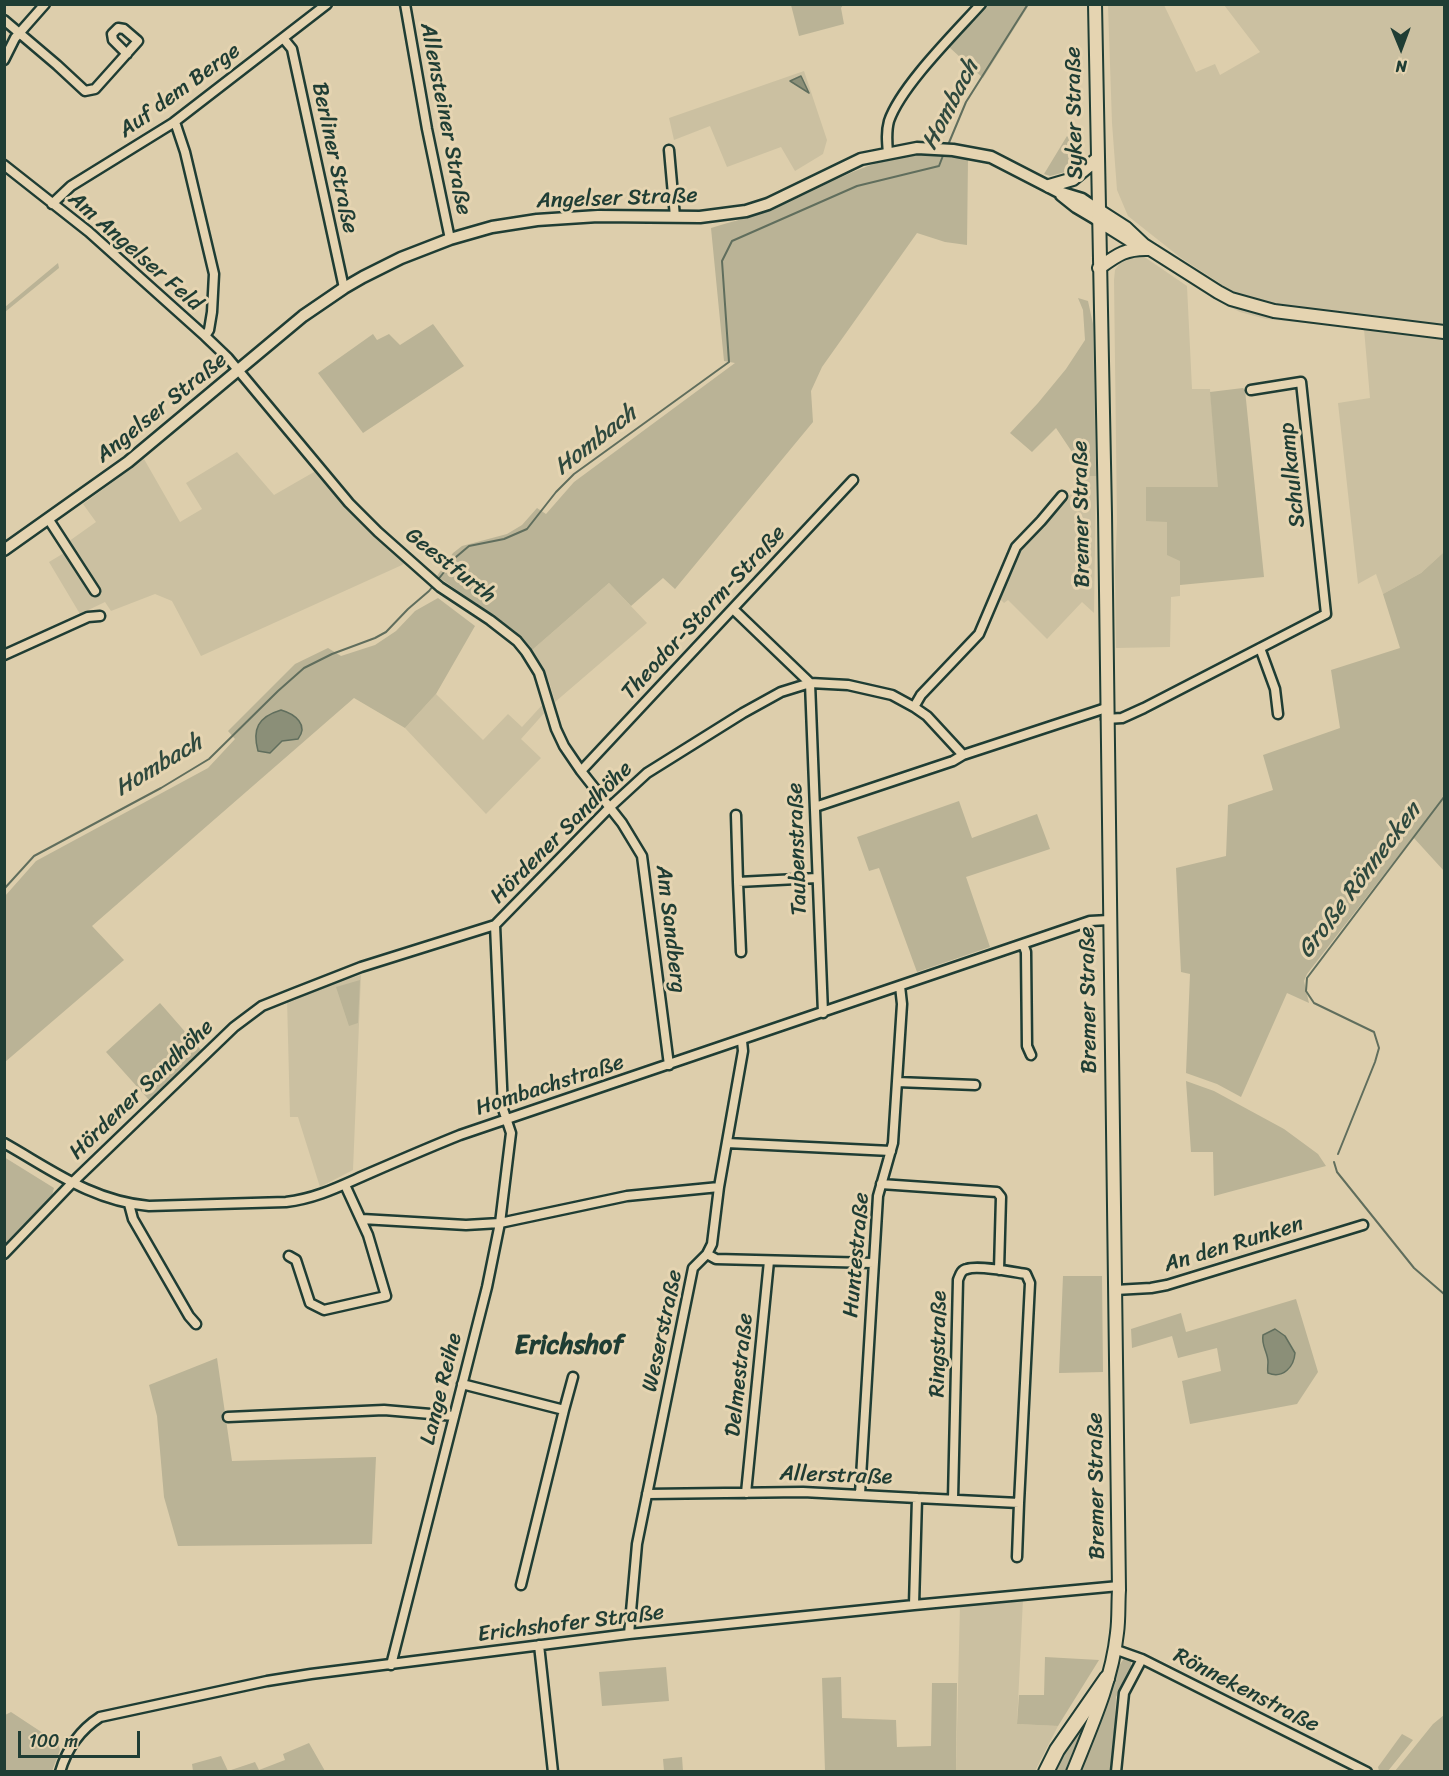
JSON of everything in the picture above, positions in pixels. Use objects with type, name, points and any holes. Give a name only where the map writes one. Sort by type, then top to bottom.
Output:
[{"type":"highway","points":[[1046,1772],[1057,1750],[1107,1678]]},
{"type":"main road","name":"Syker Straße","points":[[1095,4],[1098,215]]},
{"type":"main road","name":"Angelser Straße","points":[[4,550],[128,462],[303,316],[344,288],[401,258],[492,227],[548,219],[598,216],[675,217],[746,211],[768,204],[861,159],[917,148],[949,149],[991,157],[1054,189],[1076,207],[1098,215]]},
{"type":"main road","points":[[1054,189],[1073,179],[1097,159]]},
{"type":"main road","points":[[1098,215],[1135,243],[1146,247],[1218,292],[1249,305],[1274,311],[1444,332]]},
{"type":"main road","name":"Bremer Straße","points":[[1072,1772],[1101,1701],[1107,1678],[1117,1632],[1119,1586],[1098,215]]},
{"type":"main road","points":[[1099,268],[1120,252],[1146,247]]},
{"type":"street","points":[[4,60],[15,38],[45,4]]},
{"type":"street","name":"Auf dem Berge","points":[[52,204],[71,186],[173,123],[327,4]]},
{"type":"street","name":"Allensteiner Straße","points":[[405,4],[427,129],[450,240]]},
{"type":"street","points":[[888,153],[887,130],[900,100],[936,54],[981,4]]},
{"type":"street","points":[[4,20],[85,91],[95,89],[127,54]]},
{"type":"street","name":"Berliner Straße","points":[[283,38],[292,49],[344,288]]},
{"type":"street","points":[[173,123],[176,125],[185,152],[214,274],[212,312],[209,330],[205,336]]},
{"type":"street","points":[[669,150],[675,217]]},
{"type":"street","name":"Am Angelser Feld","points":[[4,165],[89,232],[205,336],[238,371]]},
{"type":"street","name":"Geestfurth","points":[[238,371],[349,502],[393,546],[437,584],[517,641],[542,680],[556,729],[581,771],[610,807]]},
{"type":"street","name":"Schulkamp","points":[[1251,390],[1301,382],[1326,614],[1260,648]]},
{"type":"street","name":"Theodor-Storm-Straße","points":[[581,771],[853,480]]},
{"type":"street","points":[[914,707],[921,695],[979,634],[1016,547],[1062,496]]},
{"type":"street","points":[[49,520],[95,591]]},
{"type":"street","points":[[733,609],[810,683]]},
{"type":"street","points":[[4,656],[88,618],[100,616]]},
{"type":"street","points":[[815,807],[953,761],[963,755],[1106,714],[1122,718],[1260,648],[1275,689],[1278,714]]},
{"type":"street","name":"Hördener Sandhöhe","points":[[4,1254],[73,1182],[234,1026],[262,1006],[361,967],[495,925],[610,807],[647,773],[781,692],[810,683],[848,685],[892,695],[927,716],[963,755]]},
{"type":"street","name":"Taubenstraße","points":[[810,683],[823,1013]]},
{"type":"street","name":"Am Sandberg","points":[[610,807],[642,856],[669,1065]]},
{"type":"street","points":[[736,815],[741,952]]},
{"type":"street","points":[[738,882],[818,878]]},
{"type":"street","name":"Hombachstraße","points":[[4,1143],[93,1193],[129,1204],[149,1206],[306,1200],[329,1192],[419,1151],[507,1119],[1090,921],[1109,920]]},
{"type":"street","name":"Lange Reihe","points":[[391,1665],[487,1287],[500,1223],[511,1133],[503,1110],[495,925]]},
{"type":"street","points":[[1023,944],[1026,952],[1027,1046],[1030,1055]]},
{"type":"street","name":"Huntestraße","points":[[860,1494],[878,1196],[893,1143],[902,1004],[900,986]]},
{"type":"street","name":"Weserstraße","points":[[629,1634],[637,1544],[693,1268],[707,1254],[712,1244],[719,1187],[743,1051],[741,1041]]},
{"type":"street","points":[[897,1082],[975,1084]]},
{"type":"street","points":[[727,1143],[891,1151]]},
{"type":"street","points":[[881,1184],[997,1192],[1001,1197],[999,1270]]},
{"type":"street","points":[[289,1256],[296,1260],[310,1303],[316,1308],[324,1310],[386,1296],[362,1219],[345,1185]]},
{"type":"street","points":[[362,1219],[466,1225],[500,1223],[627,1196],[719,1187]]},
{"type":"street","points":[[129,1204],[132,1219],[189,1316],[196,1324]]},
{"type":"street","name":"An den Runken","points":[[1115,1290],[1167,1285],[1363,1225]]},
{"type":"street","points":[[707,1254],[716,1259],[873,1263]]},
{"type":"street","name":"Delmestraße","points":[[746,1493],[769,1261]]},
{"type":"street","name":"Ringstraße","points":[[953,1499],[958,1280],[961,1273],[967,1269],[1026,1274],[1030,1283],[1017,1557]]},
{"type":"street","points":[[522,1585],[573,1377]]},
{"type":"street","points":[[462,1384],[564,1410]]},
{"type":"street","points":[[228,1417],[384,1410],[454,1416]]},
{"type":"street","name":"Allerstraße","points":[[647,1494],[860,1494],[917,1498],[914,1605]]},
{"type":"street","points":[[917,1498],[1019,1503]]},
{"type":"street","name":"Erichshofer Straße","points":[[60,1772],[68,1749],[87,1726],[100,1716],[267,1681],[629,1634],[1119,1586]]},
{"type":"street","points":[[540,1645],[553,1772]]},
{"type":"street","name":"Rönnekenstraße","points":[[1114,1649],[1142,1659],[1362,1770]]},
{"type":"street","points":[[1116,1772],[1124,1693],[1142,1659]]},
{"type":"shaded area","points":[[791,5],[843,5],[841,8],[844,24],[799,36]]},
{"type":"shaded area","points":[[987,5],[1029,5],[983,78],[949,47]]},
{"type":"shaded area","points":[[1108,5],[1164,5],[1196,72],[1215,64],[1220,75],[1260,52],[1224,5],[1444,5],[1444,552],[1421,573],[1383,594],[1376,574],[1358,584],[1338,403],[1370,398],[1364,329],[1266,319],[1240,312],[1210,297],[1221,284],[1181,258],[1128,216],[1117,190]]},
{"type":"shaded area","points":[[804,71],[827,140],[823,154],[795,171],[781,147],[727,167],[710,126],[674,140],[669,118]]},
{"type":"shaded area","points":[[801,76],[809,93],[790,81]]},
{"type":"shaded area","points":[[1067,136],[1081,148],[1078,164],[1073,170],[1050,176],[1044,174]]},
{"type":"shaded area","points":[[916,154],[968,158],[967,245],[945,242],[917,233],[822,367],[811,391],[813,422],[675,589],[663,578],[631,606],[609,583],[531,651],[515,631],[437,576],[453,553],[462,546],[507,534],[522,525],[537,508],[546,514],[574,482],[735,363],[724,361],[711,228],[769,210],[861,169]]},
{"type":"shaded area","points":[[1134,255],[1143,256],[1187,286],[1192,389],[1210,389],[1219,487],[1146,488],[1167,522],[1180,561],[1180,596],[1171,597],[1170,647],[1116,648],[1114,280],[1115,270],[1120,263],[1125,258]]},
{"type":"shaded area","points":[[58,263],[59,268],[5,312],[5,307]]},
{"type":"shaded area","points":[[1078,298],[1088,301],[1093,324],[1096,476],[1088,476],[1056,428],[1032,452],[1010,433],[1066,369],[1085,340],[1083,310]]},
{"type":"shaded area","points":[[433,324],[464,366],[363,433],[318,373],[373,334],[377,340],[389,334],[400,345]]},
{"type":"shaded area","points":[[1243,388],[1264,577],[1180,585],[1180,561],[1167,555],[1167,522],[1146,521],[1146,487],[1218,487],[1210,392]]},
{"type":"shaded area","points":[[237,452],[274,495],[314,472],[321,462],[355,502],[413,555],[402,565],[201,656],[172,601],[155,594],[111,611],[105,602],[80,614],[49,562],[69,550],[65,544],[96,522],[83,504],[144,459],[180,522],[202,509],[186,483]]},
{"type":"shaded area","points":[[1088,476],[1096,476],[1094,613],[1082,602],[1047,639],[1008,600],[1004,603],[999,598],[1018,550]]},
{"type":"shaded area","points":[[1444,552],[1444,871],[1413,837],[1307,974],[1304,981],[1309,1003],[1287,993],[1241,1097],[1217,1084],[1186,1073],[1190,974],[1181,972],[1176,868],[1226,856],[1228,805],[1273,790],[1263,755],[1340,728],[1331,670],[1400,648],[1383,594],[1421,573]]},
{"type":"shaded area","points":[[609,583],[647,623],[555,702],[549,681],[531,651]]},
{"type":"shaded area","points":[[438,598],[475,626],[436,694],[405,728],[354,698],[92,926],[124,960],[5,1062],[5,896],[36,861],[208,768],[235,739],[228,731],[295,664],[328,648],[341,656],[375,645],[396,631],[415,611]]},
{"type":"shaded area","points":[[436,694],[483,740],[508,714],[522,727],[544,703],[546,711],[521,739],[541,758],[486,814],[405,728]]},
{"type":"shaded area","points":[[281,710],[291,714],[299,721],[301,734],[298,739],[282,741],[270,753],[258,751],[256,736],[259,725],[267,716]]},
{"type":"shaded area","points":[[959,801],[972,838],[1037,814],[1050,849],[966,877],[990,947],[917,972],[879,868],[869,871],[857,837]]},
{"type":"shaded area","points":[[361,975],[353,1170],[320,1187],[298,1117],[290,1117],[287,998]]},
{"type":"shaded area","points":[[360,980],[358,1023],[349,1026],[336,987]]},
{"type":"shaded area","points":[[160,1003],[201,1050],[149,1100],[106,1052]]},
{"type":"shaded area","points":[[1186,1081],[1214,1091],[1284,1129],[1318,1154],[1326,1166],[1214,1196],[1213,1152],[1191,1152]]},
{"type":"shaded area","points":[[4,1157],[54,1188],[52,1195],[5,1245]]},
{"type":"shaded area","points":[[1063,1276],[1102,1276],[1103,1372],[1059,1373]]},
{"type":"shaded area","points":[[1296,1299],[1318,1372],[1297,1404],[1190,1424],[1182,1381],[1221,1371],[1217,1348],[1178,1358],[1172,1336],[1132,1348],[1131,1329],[1181,1313],[1186,1332]]},
{"type":"shaded area","points":[[1275,1329],[1285,1336],[1295,1353],[1290,1367],[1278,1374],[1268,1373],[1268,1358],[1263,1339],[1263,1335]]},
{"type":"shaded area","points":[[217,1358],[232,1461],[376,1457],[372,1544],[178,1546],[164,1497],[157,1416],[149,1385]]},
{"type":"shaded area","points":[[1023,1599],[1017,1724],[1058,1726],[1035,1771],[956,1772],[960,1605]]},
{"type":"shaded area","points":[[1045,1657],[1099,1660],[1058,1726],[1017,1724],[1019,1695],[1044,1695]]},
{"type":"shaded area","points":[[1125,1657],[1131,1661],[1131,1669],[1116,1697],[1110,1771],[1080,1772],[1118,1667]]},
{"type":"shaded area","points":[[666,1667],[669,1701],[602,1706],[599,1672]]},
{"type":"shaded area","points":[[841,1677],[842,1718],[896,1720],[897,1747],[931,1746],[932,1683],[957,1683],[956,1771],[825,1771],[822,1678]]},
{"type":"shaded area","points":[[1092,1707],[1065,1771],[1051,1772]]},
{"type":"shaded area","points":[[11,1712],[58,1743],[60,1750],[52,1771],[5,1771],[5,1715]]},
{"type":"shaded area","points":[[1444,1715],[1444,1771],[1395,1771],[1433,1724]]},
{"type":"shaded area","points":[[1402,1734],[1413,1740],[1388,1771],[1379,1771],[1378,1767]]},
{"type":"shaded area","points":[[309,1743],[325,1771],[228,1771],[255,1762],[259,1770],[285,1760],[283,1754]]},
{"type":"shaded area","points":[[221,1756],[228,1771],[193,1771],[192,1764]]},
{"type":"shaded area","points":[[682,1757],[683,1771],[664,1771],[663,1759]]},
{"type":"waterway","name":"Hombach","points":[[948,145],[966,102],[1028,4]]},
{"type":"waterway","name":"Hombach","points":[[4,889],[34,856],[161,788],[209,759],[304,668],[386,632],[429,591],[456,557],[469,546],[504,539],[527,529],[556,492],[574,474],[729,362],[722,261],[732,241],[857,186],[939,166],[944,153]]},
{"type":"waterway","name":"Große Rönnecken","points":[[1338,1154],[1379,1048],[1374,1032],[1314,1003],[1306,991],[1307,978],[1444,797]]},
{"type":"waterway","name":"Große Rönnecken","points":[[1334,1162],[1337,1172],[1414,1268],[1444,1294]]},
{"type":"district","name":"Erichshof","points":[[569,1346]]}]
